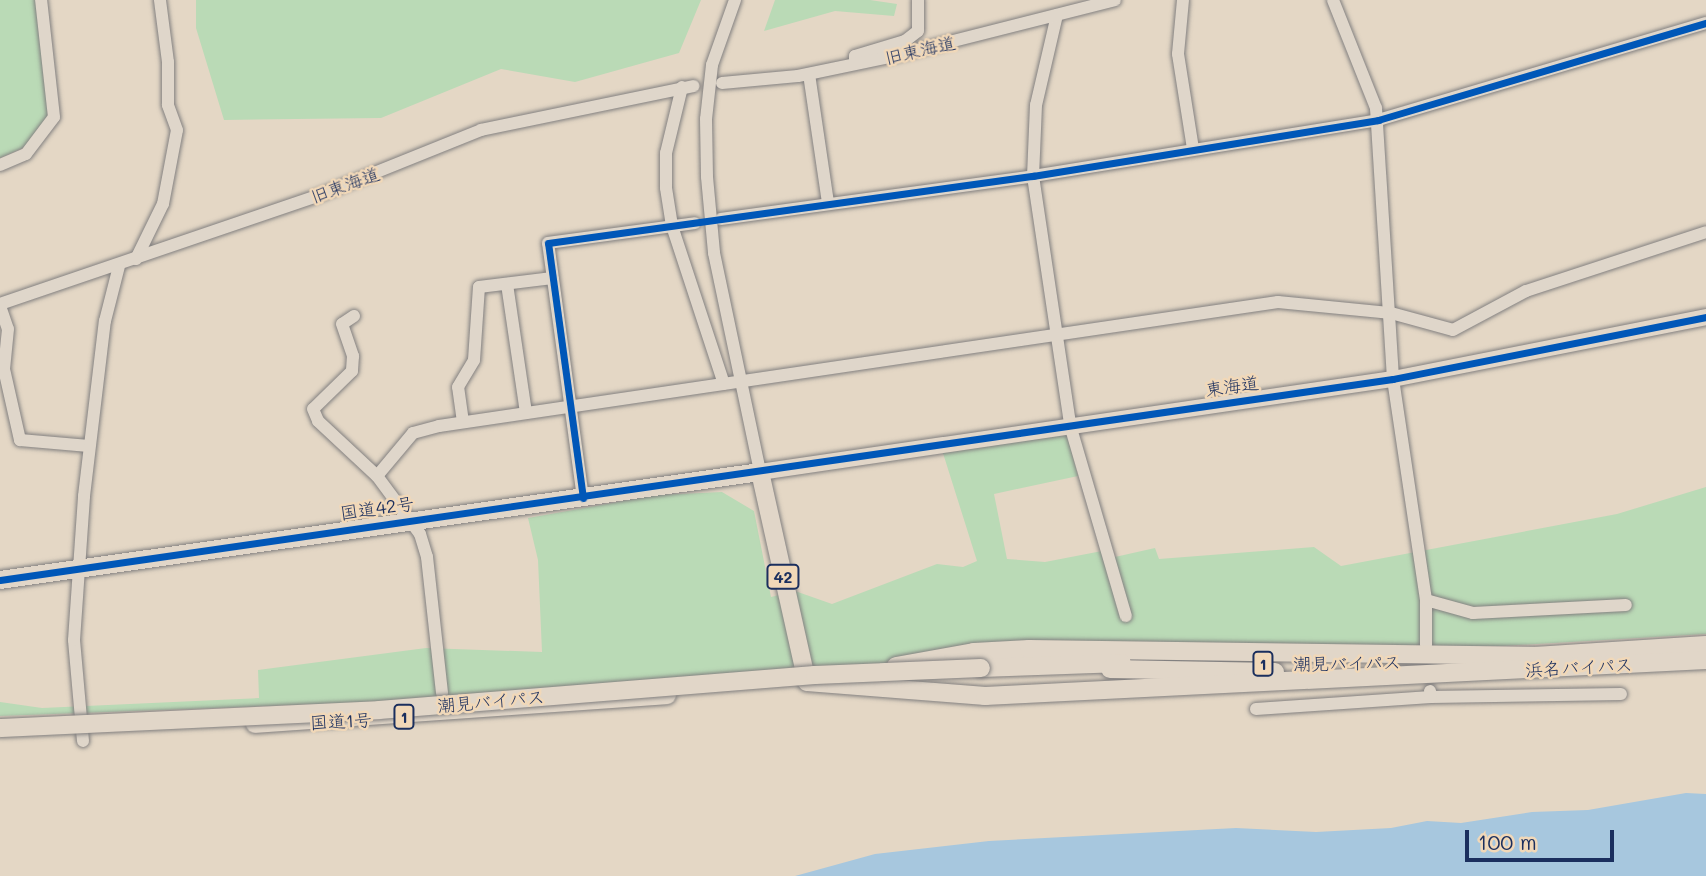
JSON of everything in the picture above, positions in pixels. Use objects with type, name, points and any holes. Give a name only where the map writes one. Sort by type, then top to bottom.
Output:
[{"type":"highway","name":"国道42号","points":[[0,580],[406,520],[760,472]]},
{"type":"highway","name":"42","points":[[760,472],[807,682]]},
{"type":"highway","name":"浜名バイパス","points":[[1545,656],[1706,645]]},
{"type":"highway","points":[[807,682],[974,652],[1029,649],[1545,656]]},
{"type":"highway","name":"潮見バイパス","points":[[0,731],[379,710],[815,675],[981,668],[1382,663],[1545,656]]},
{"type":"highway","name":"浜名バイパス","points":[[1452,673],[1706,660]]},
{"type":"highway","name":"潮見バイパス","points":[[981,668],[1452,673]]},
{"type":"highway","points":[[807,682],[985,696],[1452,673]]},
{"type":"highway","name":"国道1号","points":[[0,731],[83,736],[366,720],[807,682]]},
{"type":"main road","name":"東海道","points":[[760,472],[1393,379],[1706,317]]},
{"type":"street","points":[[0,165],[26,154],[54,117],[41,0]]},
{"type":"street","points":[[136,260],[163,204],[177,130],[168,105],[168,62],[160,0]]},
{"type":"street","points":[[735,0],[712,65],[706,142],[709,229],[760,472]]},
{"type":"street","points":[[856,64],[855,56],[905,41],[918,31],[918,0]]},
{"type":"street","name":"旧東海道","points":[[722,83],[809,74],[1115,0]]},
{"type":"street","points":[[1183,0],[1178,54],[1193,149]]},
{"type":"street","points":[[1333,0],[1369,87],[1378,120],[1393,379],[1426,600],[1426,645]]},
{"type":"street","points":[[1057,15],[1036,105],[1033,176],[1070,425],[1126,616]]},
{"type":"street","points":[[722,219],[1033,176],[1378,120],[1706,23]]},
{"type":"street","points":[[809,74],[828,203]]},
{"type":"street","name":"旧東海道","points":[[0,305],[317,196],[481,130],[687,86],[666,153],[672,226]]},
{"type":"street","points":[[583,498],[573,408],[548,243],[695,223]]},
{"type":"street","points":[[672,226],[724,384]]},
{"type":"street","points":[[377,476],[413,433],[463,422],[573,408],[1278,302],[1391,313],[1453,330],[1526,291],[1706,232]]},
{"type":"street","points":[[83,736],[74,640],[82,568],[89,446],[105,321],[119,266]]},
{"type":"street","points":[[463,422],[458,387],[474,359],[479,287],[552,278]]},
{"type":"street","points":[[507,284],[526,413]]},
{"type":"street","points":[[0,305],[8,329],[4,369],[5,398],[20,440],[89,446]]},
{"type":"street","points":[[354,316],[342,324],[353,356],[352,371],[313,410],[317,421],[377,476],[406,520],[420,534],[428,557],[442,693]]},
{"type":"street","points":[[1426,600],[1473,613],[1626,605]]},
{"type":"street","points":[[1256,709],[1430,693],[1621,694]]},
{"type":"green space","points":[[0,0],[40,0],[55,105],[41,140],[0,158]]},
{"type":"green space","points":[[196,0],[701,0],[679,53],[575,82],[501,69],[381,118],[224,120],[196,28]]},
{"type":"green space","points":[[775,0],[870,0],[897,4],[894,16],[835,11],[764,31]]},
{"type":"green space","points":[[1066,431],[1078,476],[994,494],[1007,559],[1045,562],[1102,551],[1115,557],[1155,548],[1159,559],[1314,547],[1341,566],[1617,514],[1706,487],[1706,634],[1501,646],[1010,657],[428,700],[0,716],[0,702],[42,708],[259,698],[258,670],[426,648],[542,652],[538,560],[528,518],[657,495],[722,492],[754,511],[771,597],[795,591],[832,604],[937,564],[963,567],[977,561],[942,450]]},
{"type":"water","points":[[1686,793],[1706,794],[1706,876],[795,876],[875,854],[989,841],[1236,828],[1316,832],[1391,828],[1427,821],[1461,823],[1532,812],[1588,810]]},
{"type":"cycle path","points":[[583,498],[548,243],[1033,176],[1378,120],[1706,23]]},
{"type":"cycle path","points":[[0,580],[1393,379],[1706,317]]}]
